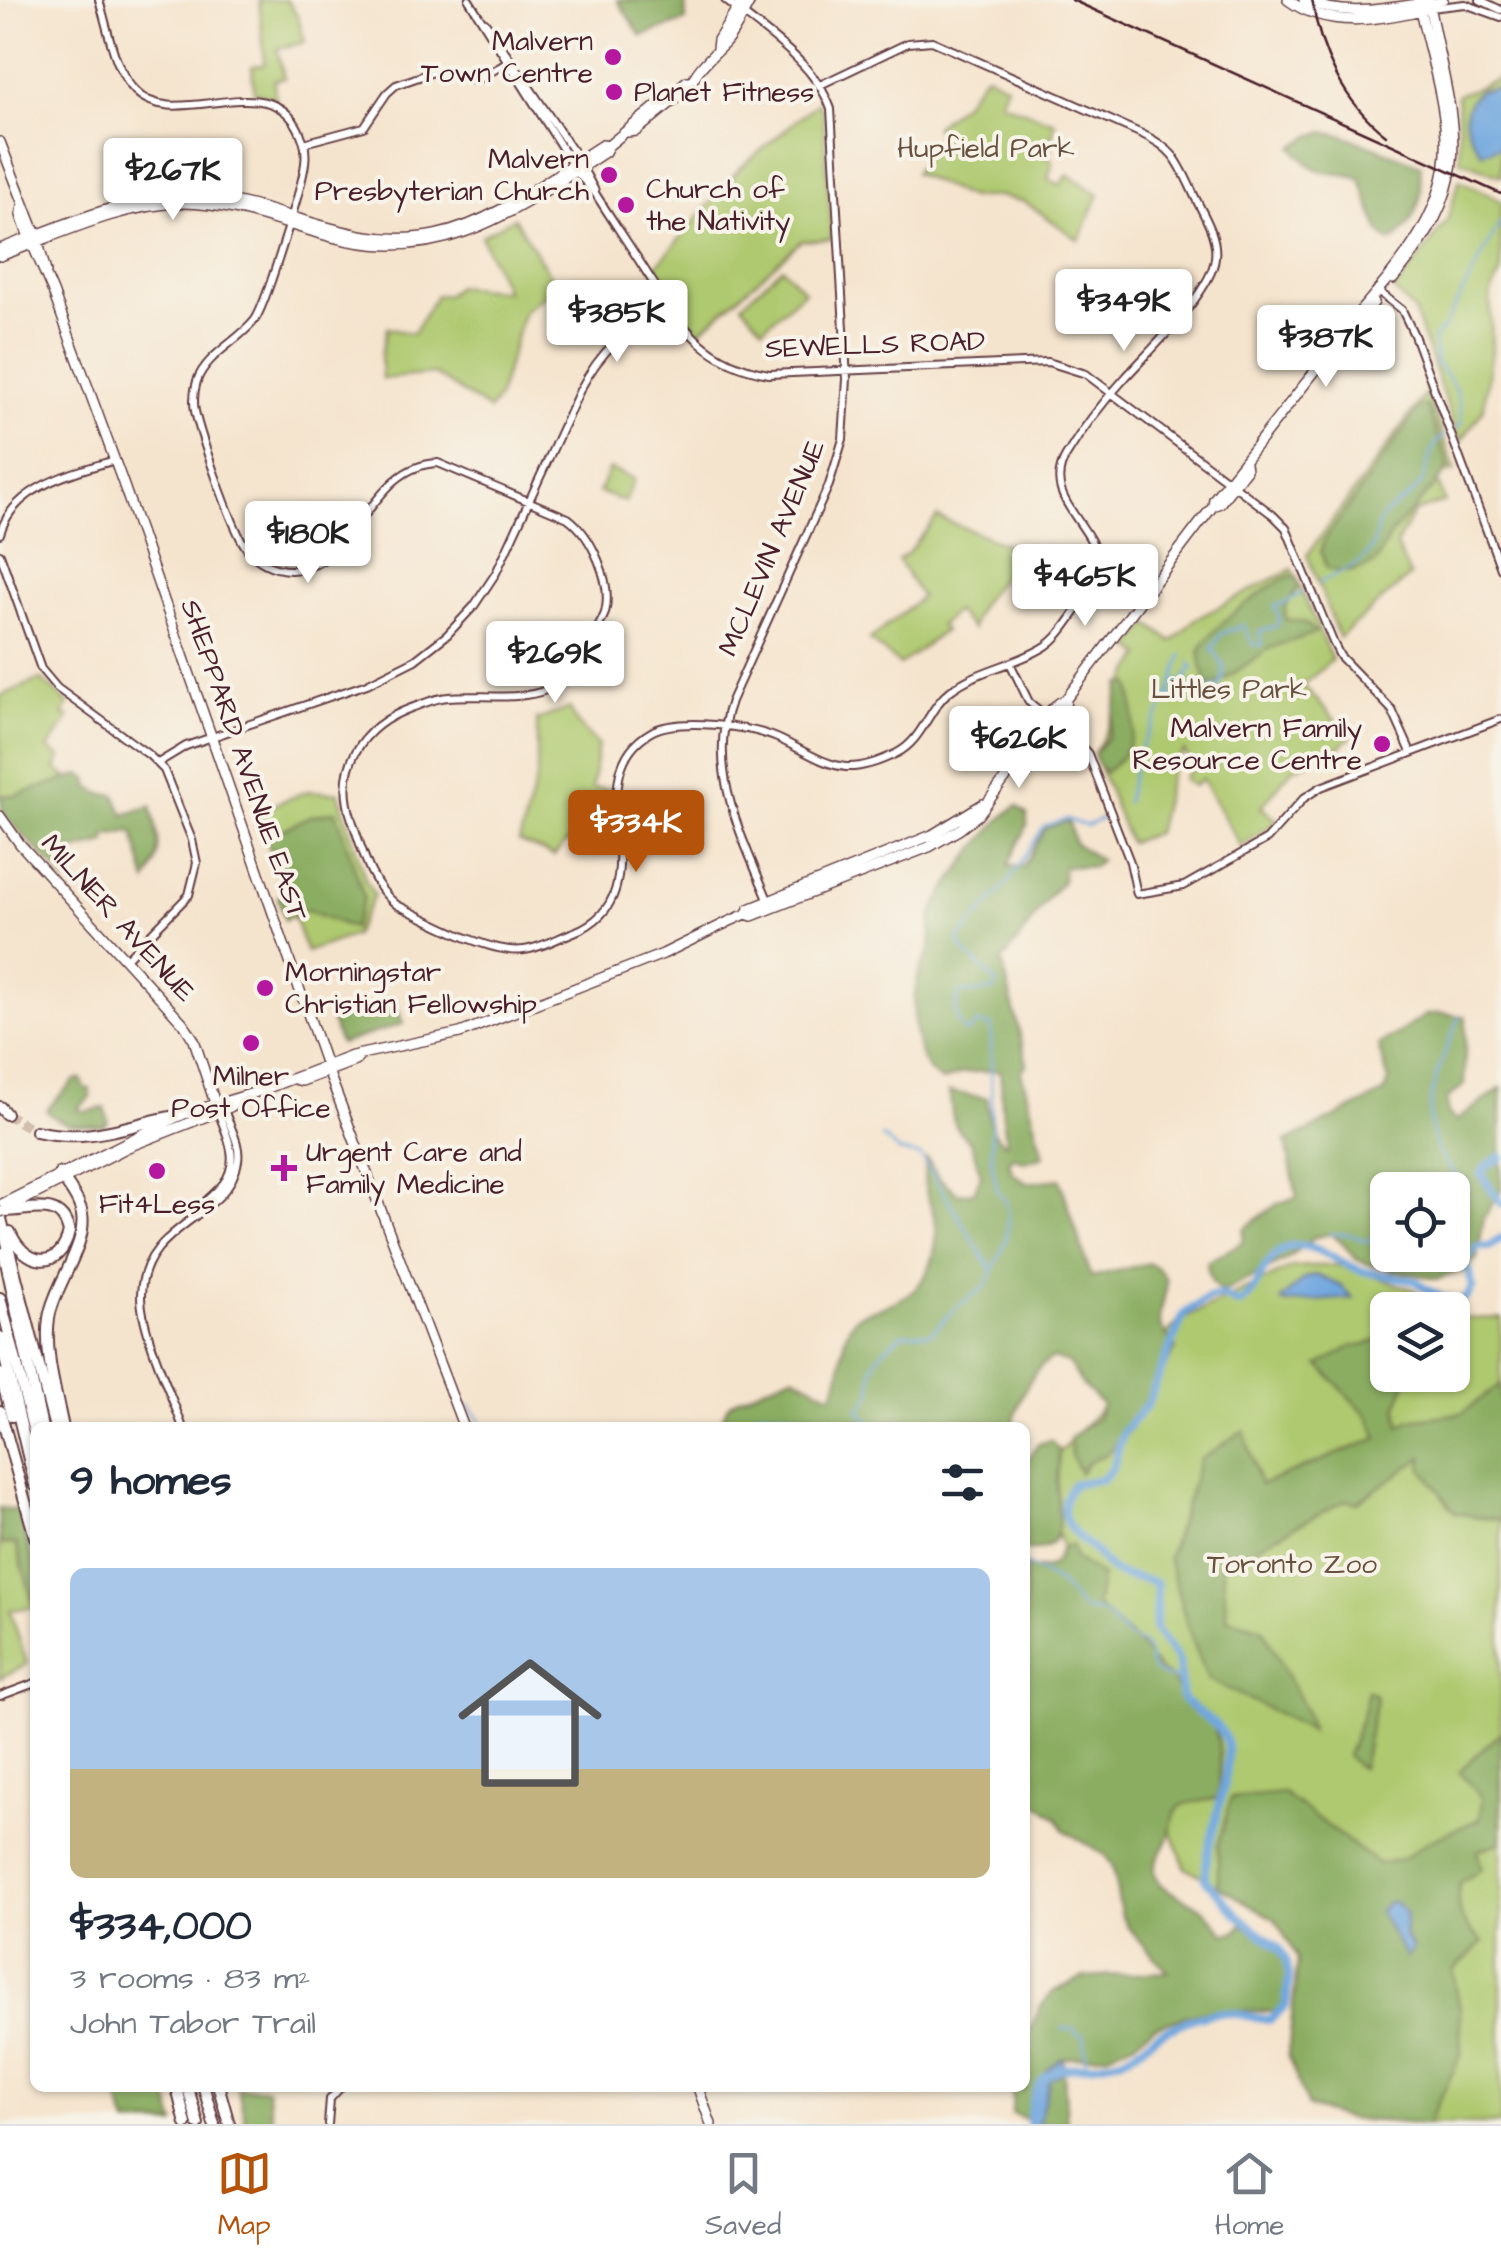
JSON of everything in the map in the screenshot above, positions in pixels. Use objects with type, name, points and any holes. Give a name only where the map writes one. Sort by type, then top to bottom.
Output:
[{"type":"highway","points":[[36,1131],[66,1138],[95,1136],[181,1115]]},
{"type":"highway","points":[[62,1177],[80,1205],[84,1229],[56,1290],[48,1323],[62,1422]]},
{"type":"highway","points":[[46,1207],[62,1216],[69,1232],[60,1252],[38,1260],[25,1256],[16,1246],[4,1209],[46,1207]]},
{"type":"highway","points":[[4,1209],[54,1422]]},
{"type":"highway","points":[[0,1236],[41,1422]]},
{"type":"highway","points":[[0,1298],[31,1422]]},
{"type":"highway","points":[[0,1337],[30,1464]]},
{"type":"highway","points":[[0,1374],[30,1500]]},
{"type":"highway","points":[[0,1411],[30,1500]]},
{"type":"highway","points":[[0,1436],[30,1500]]},
{"type":"highway","points":[[178,2092],[186,2124]]},
{"type":"highway","points":[[189,2092],[198,2124]]},
{"type":"highway","points":[[205,2092],[214,2124]]},
{"type":"highway","points":[[219,2092],[229,2124]]},
{"type":"main road","points":[[0,256],[125,204],[171,196],[217,199],[361,237],[420,238],[462,228],[548,183],[662,107],[725,43],[747,0]]},
{"type":"main road","points":[[1288,0],[1309,13],[1342,20],[1424,4]]},
{"type":"main road","points":[[1304,0],[1338,11],[1362,12],[1424,4]]},
{"type":"main road","points":[[62,1177],[294,1078],[302,1081],[327,1068],[356,1061],[361,1055],[463,1031],[664,954],[746,914],[752,916],[770,904],[943,840],[978,815],[1040,740],[1050,718],[1065,707],[1066,699],[1212,506],[1214,498],[1230,483],[1327,356],[1334,354],[1428,222],[1443,176],[1446,136],[1424,4]]},
{"type":"main road","name":"SHEPPARD AVENUE EAST","points":[[0,142],[214,737],[327,1068],[462,1422]]},
{"type":"main road","points":[[0,248],[34,240]]},
{"type":"main road","name":"MILNER AVENUE","points":[[0,816],[20,844],[184,1024],[219,1107]]},
{"type":"main road","points":[[4,1209],[181,1115],[219,1107]]},
{"type":"main road","points":[[699,2092],[711,2124]]},
{"type":"street","points":[[100,0],[124,75],[140,96],[168,106],[260,101],[286,114],[304,143],[305,166],[261,310],[244,332],[203,368],[194,396],[200,429],[248,550],[268,565],[284,570],[318,563],[331,554],[400,474],[429,463],[448,465],[568,518],[584,533],[606,591],[603,617],[570,671],[550,688],[537,692],[444,697],[384,719],[363,738],[348,770],[347,802],[373,880],[384,894],[397,905],[507,950],[533,948],[586,928],[606,912],[616,890],[618,790],[624,757],[637,740],[665,726],[724,728],[773,736],[838,766],[863,766],[913,742],[936,706],[957,686],[1050,642],[1095,583],[1097,554],[1064,500],[1059,476],[1066,455],[1112,394],[1155,348],[1213,270],[1214,238],[1178,160],[1169,149],[1142,134],[932,41],[908,43],[820,86]]},
{"type":"street","name":"SEWELLS ROAD","points":[[470,0],[666,303],[698,343],[747,370],[780,375],[1048,362],[1086,374],[1286,528],[1332,642],[1340,656],[1392,710],[1411,752]]},
{"type":"street","name":"MCLEVIN AVENUE","points":[[725,0],[806,68],[830,109],[847,372],[846,421],[836,466],[731,701],[724,728],[722,774],[770,904]]},
{"type":"street","points":[[1424,4],[1444,0]]},
{"type":"street","points":[[1480,0],[1501,14]]},
{"type":"street","points":[[1424,4],[1465,4],[1501,14]]},
{"type":"street","points":[[304,143],[364,127],[389,90],[419,76],[436,71],[474,81],[510,61]]},
{"type":"street","points":[[1379,292],[1402,310],[1414,335],[1501,569]]},
{"type":"street","points":[[158,764],[173,752],[367,684],[431,648],[482,595],[510,546],[596,362],[623,332],[666,303]]},
{"type":"street","points":[[0,534],[11,508],[22,497],[115,460]]},
{"type":"street","points":[[0,554],[40,669],[57,688],[158,764],[169,780],[196,855],[196,875],[183,906],[127,958]]},
{"type":"street","points":[[1010,663],[1024,695],[1089,756],[1130,862],[1136,894],[1191,883],[1274,834],[1304,798],[1321,786],[1501,718]]},
{"type":"street","name":"MILNER AVENUE","points":[[182,1422],[149,1331],[141,1294],[150,1261],[165,1238],[192,1217],[229,1172],[232,1149],[219,1107]]},
{"type":"street","points":[[0,1696],[30,1685]]},
{"type":"street","points":[[328,2124],[330,2099],[336,2092]]},
{"type":"green space","points":[[259,0],[287,0],[298,17],[305,42],[277,49],[284,78],[274,80],[275,98],[254,92],[252,66],[265,64]]},
{"type":"green space","points":[[617,0],[685,0],[686,21],[641,36]]},
{"type":"green space","name":"Hupfield Park","points":[[986,74],[1007,85],[1000,102],[1055,122],[1048,179],[1061,185],[1068,174],[1099,195],[1079,240],[1025,202],[999,196],[970,198],[914,173],[940,134],[935,126],[962,104]]},
{"type":"green space","points":[[1501,78],[1501,176],[1460,160],[1457,95]]},
{"type":"green space","points":[[818,102],[823,114],[832,239],[801,241],[698,333],[654,269],[739,169]]},
{"type":"green space","points":[[1326,132],[1421,165],[1418,205],[1406,227],[1390,242],[1379,231],[1360,178],[1317,169],[1293,147]]},
{"type":"green space","points":[[1459,180],[1501,201],[1501,272],[1490,295],[1492,351],[1483,410],[1462,440],[1414,311],[1394,291],[1447,221]]},
{"type":"green space","points":[[514,218],[557,286],[524,311],[498,398],[489,410],[434,374],[382,379],[381,355],[387,328],[413,334],[436,295],[447,295],[457,286],[506,291],[481,236]]},
{"type":"green space","points":[[782,267],[804,291],[763,328],[742,304]]},
{"type":"green space","points":[[1427,392],[1455,470],[1436,477],[1445,502],[1414,512],[1396,545],[1410,576],[1339,638],[1307,555]]},
{"type":"green space","points":[[1427,405],[1449,467],[1391,534],[1376,562],[1352,571],[1327,568],[1320,551],[1325,539],[1420,407]]},
{"type":"green space","points":[[609,469],[634,479],[625,502],[599,492]]},
{"type":"green space","points":[[937,517],[1013,547],[1011,560],[980,606],[972,629],[956,611],[940,625],[944,631],[900,665],[870,640],[921,597],[898,560]]},
{"type":"green space","name":"Littles Park","points":[[1292,569],[1332,660],[1303,685],[1351,737],[1334,752],[1293,768],[1261,807],[1278,821],[1241,847],[1202,779],[1194,786],[1184,780],[1195,768],[1184,751],[1171,771],[1156,833],[1129,843],[1094,753],[1142,656],[1131,647],[1149,624],[1172,642],[1194,620]]},
{"type":"green space","points":[[1288,576],[1296,577],[1299,586],[1285,607],[1285,619],[1304,622],[1316,632],[1271,648],[1208,686],[1200,659],[1203,645],[1237,611]]},
{"type":"green space","points":[[41,679],[69,704],[63,714],[69,718],[48,749],[61,757],[56,768],[68,779],[17,795],[0,796],[0,696]]},
{"type":"green space","points":[[1121,684],[1130,684],[1132,733],[1124,754],[1105,772],[1094,753],[1108,737]]},
{"type":"green space","points":[[570,708],[576,722],[598,745],[592,788],[612,789],[611,826],[593,826],[593,854],[568,841],[554,856],[519,842],[537,776],[537,720]]},
{"type":"green space","points":[[82,774],[89,787],[115,795],[124,815],[151,806],[158,845],[147,882],[133,831],[106,836],[106,843],[68,852],[72,875],[68,882],[4,815],[0,796],[17,795]]},
{"type":"green space","points":[[308,791],[339,793],[365,879],[374,895],[354,935],[306,952],[257,811]]},
{"type":"green space","points":[[1017,806],[1027,814],[1027,826],[1008,866],[1023,867],[1046,827],[1069,821],[1074,843],[1100,860],[1093,867],[1063,866],[1063,881],[1002,961],[1027,1064],[1021,1071],[1044,1156],[1025,1162],[1014,1157],[1009,1161],[1012,1172],[1026,1183],[1060,1179],[1091,1277],[1149,1263],[1159,1269],[1166,1282],[1161,1324],[1176,1348],[1130,1429],[1080,1473],[1071,1455],[1070,1438],[1097,1418],[1102,1404],[1084,1387],[1068,1363],[1053,1358],[1038,1370],[1026,1388],[1014,1422],[721,1422],[727,1407],[738,1398],[793,1375],[831,1395],[851,1324],[860,1315],[902,1298],[925,1277],[934,1256],[937,1230],[924,1183],[927,1159],[938,1177],[958,1194],[974,1192],[981,1175],[971,1143],[953,1118],[949,1092],[987,1098],[993,1129],[1005,1143],[1007,1140],[1000,1070],[962,1073],[943,1081],[924,1062],[914,1013],[917,981],[931,947],[931,920],[937,904],[982,840]]},
{"type":"green space","points":[[336,811],[364,898],[353,928],[305,909],[285,920],[278,897],[288,892],[256,825],[259,821],[274,834],[310,816]]},
{"type":"green space","points":[[394,998],[403,1024],[340,1044],[330,1019]]},
{"type":"green space","points":[[1426,1015],[1466,1017],[1464,1085],[1447,1099],[1448,1113],[1456,1121],[1501,1088],[1501,1190],[1484,1217],[1477,1258],[1470,1266],[1470,1172],[1370,1172],[1370,1265],[1354,1258],[1331,1234],[1315,1237],[1287,1259],[1223,1292],[1219,1290],[1211,1280],[1207,1262],[1243,1242],[1244,1229],[1277,1204],[1297,1197],[1286,1142],[1385,1092],[1389,1081],[1378,1046]]},
{"type":"green space","points":[[81,1079],[85,1088],[90,1089],[91,1097],[78,1108],[83,1112],[105,1108],[108,1122],[103,1126],[65,1123],[46,1110],[75,1080]]},
{"type":"green space","name":"Toronto Zoo","points":[[1340,1265],[1416,1292],[1370,1292],[1370,1392],[1470,1392],[1470,1319],[1501,1318],[1501,2124],[1380,2120],[1308,2107],[1288,2056],[1298,1959],[1275,1919],[1185,1867],[1036,1479],[1179,1321],[1292,1267]]},
{"type":"green space","points":[[1404,1272],[1460,1272],[1437,1279]]},
{"type":"green space","points":[[1370,1343],[1370,1392],[1403,1392],[1397,1406],[1400,1426],[1410,1420],[1462,1413],[1501,1384],[1501,1520],[1455,1513],[1422,1468],[1423,1457],[1356,1503],[1346,1500],[1222,1565],[1227,1618],[1262,1628],[1304,1708],[1311,1730],[1208,1679],[1168,1558],[1200,1460],[1244,1430],[1260,1485],[1378,1438],[1369,1417],[1319,1365],[1351,1347]]},
{"type":"green space","points":[[1050,1440],[1059,1450],[1058,1531],[1049,1545],[1030,1550],[1030,1456],[1038,1444]]},
{"type":"green space","points":[[0,1508],[18,1510],[30,1550],[30,1591],[16,1544],[0,1544]]},
{"type":"green space","points":[[0,1544],[16,1544],[30,1590],[30,1608],[10,1610],[27,1664],[0,1678]]},
{"type":"green space","points":[[1072,1546],[1075,1559],[1102,1576],[1096,1606],[1136,1641],[1159,1670],[1172,1678],[1188,1704],[1203,1712],[1215,1728],[1220,1752],[1218,1798],[1179,1808],[1156,1863],[1158,1879],[1168,1890],[1204,1910],[1225,1934],[1236,1932],[1242,1924],[1275,1947],[1285,1963],[1288,2004],[1277,2012],[1214,2010],[1186,2016],[1154,2027],[1108,2054],[1060,2059],[1029,2120],[1012,2114],[1013,2092],[1030,2092],[1030,2031],[1041,2006],[1054,1991],[1084,1977],[1168,1972],[1121,1914],[1112,1865],[1105,1855],[1064,1830],[1057,1818],[1036,1803],[1030,1791],[1030,1567],[1047,1568],[1060,1550]]},
{"type":"green space","points":[[1367,1690],[1375,1694],[1377,1702],[1362,1768],[1347,1756]]},
{"type":"green space","points":[[1501,1732],[1501,1842],[1477,1851],[1482,1869],[1460,1883],[1458,1892],[1462,1916],[1483,1942],[1453,1971],[1460,2009],[1461,2055],[1428,2124],[1348,2119],[1308,2107],[1288,2056],[1298,1959],[1275,1919],[1218,1886],[1218,1845],[1231,1798],[1283,1793],[1379,1864],[1402,1859],[1430,1840],[1480,1819],[1482,1797],[1459,1771]]},
{"type":"green space","points":[[1064,2072],[1067,2124],[1038,2124],[1050,2078]]},
{"type":"green space","points":[[116,2092],[166,2092],[176,2124],[127,2124]]},
{"type":"green space","points":[[238,2092],[268,2092],[273,2124],[243,2124]]},
{"type":"water","points":[[1501,88],[1501,146],[1482,153],[1468,129],[1468,106],[1479,90]]},
{"type":"water","points":[[1316,1275],[1341,1286],[1353,1298],[1285,1303],[1281,1300],[1305,1278]]},
{"type":"water","points":[[1395,1902],[1406,1913],[1404,1936],[1413,1948],[1406,1957],[1379,1911],[1387,1903]]},
{"type":"water","points":[[1063,2059],[1064,2072],[1050,2078],[1038,2124],[1030,2124],[1037,2086],[1048,2070]]},
{"type":"waterway","points":[[1456,428],[1461,424],[1458,399],[1448,377],[1436,364],[1433,338],[1443,329],[1501,221]]},
{"type":"waterway","points":[[1320,583],[1367,555],[1382,517],[1417,489],[1434,447],[1444,436]]},
{"type":"waterway","points":[[1126,802],[1138,752],[1167,700],[1185,686],[1218,688],[1224,668],[1212,649],[1221,634],[1243,625],[1253,645],[1262,645],[1259,631],[1277,626],[1279,618],[1274,605],[1302,593]]},
{"type":"waterway","points":[[1167,700],[1182,655]]},
{"type":"waterway","points":[[1176,695],[1178,681],[1188,680],[1186,674],[1193,668],[1189,663]]},
{"type":"waterway","points":[[869,1422],[859,1410],[871,1393],[872,1371],[879,1355],[903,1333],[931,1333],[986,1286],[1006,1241],[1009,1215],[997,1190],[992,1162],[991,1026],[977,1024],[966,1033],[956,1009],[959,993],[993,991],[997,985],[958,940],[1009,881],[1044,826],[1067,819],[1086,826],[1101,819]]},
{"type":"waterway","points":[[1454,1172],[1434,1142],[1430,1122],[1435,1080],[1460,1015]]},
{"type":"waterway","points":[[882,1137],[899,1151],[921,1156],[991,1269]]},
{"type":"waterway","points":[[1501,1157],[1481,1174],[1501,1204]]},
{"type":"waterway","points":[[1331,1234],[1370,1240]]},
{"type":"waterway","points":[[1029,2124],[1038,2086],[1057,2070],[1126,2057],[1159,2034],[1204,2015],[1232,2013],[1270,2020],[1286,2005],[1289,1975],[1279,1948],[1239,1916],[1205,1879],[1225,1782],[1227,1746],[1220,1729],[1182,1699],[1179,1662],[1155,1629],[1157,1584],[1124,1576],[1107,1566],[1070,1528],[1064,1512],[1067,1494],[1073,1484],[1103,1479],[1113,1468],[1123,1432],[1147,1405],[1184,1314],[1208,1298],[1222,1295],[1238,1304],[1244,1301],[1266,1266],[1281,1251],[1292,1246],[1316,1249],[1363,1271],[1418,1282],[1456,1304],[1473,1287],[1465,1259],[1478,1247],[1489,1247],[1501,1238]]},
{"type":"waterway","points":[[469,1405],[481,1421]]},
{"type":"waterway","points":[[744,1422],[762,1411],[798,1414]]},
{"type":"waterway","points":[[1030,1567],[1058,1582],[1082,1609],[1103,1613],[1128,1637],[1142,1644],[1153,1670],[1180,1679]]},
{"type":"waterway","points":[[1062,2029],[1074,2029],[1084,2035],[1086,2064]]},
{"type":"tunnel","points":[[6,1114],[36,1131]]},
{"type":"railway","points":[[1072,0],[1501,194]]},
{"type":"railway","points":[[1312,0],[1321,39],[1336,75],[1358,108],[1386,135]]},
{"type":"place","name":"Malvern Town Centre","points":[[613,57]]},
{"type":"place","name":"Planet Fitness","points":[[614,92]]},
{"type":"place","name":"Malvern Presbyterian Church","points":[[609,175]]},
{"type":"place","name":"Church of the Nativity","points":[[626,205]]},
{"type":"place","name":"Malvern Family Resource Centre","points":[[1382,744]]},
{"type":"place","name":"Morningstar Christian Fellowship","points":[[265,988]]},
{"type":"place","name":"Milner Post Office","points":[[251,1043]]},
{"type":"place","name":"Urgent Care and Family Medicine","points":[[284,1168]]},
{"type":"place","name":"Fit4Less","points":[[157,1171]]}]
